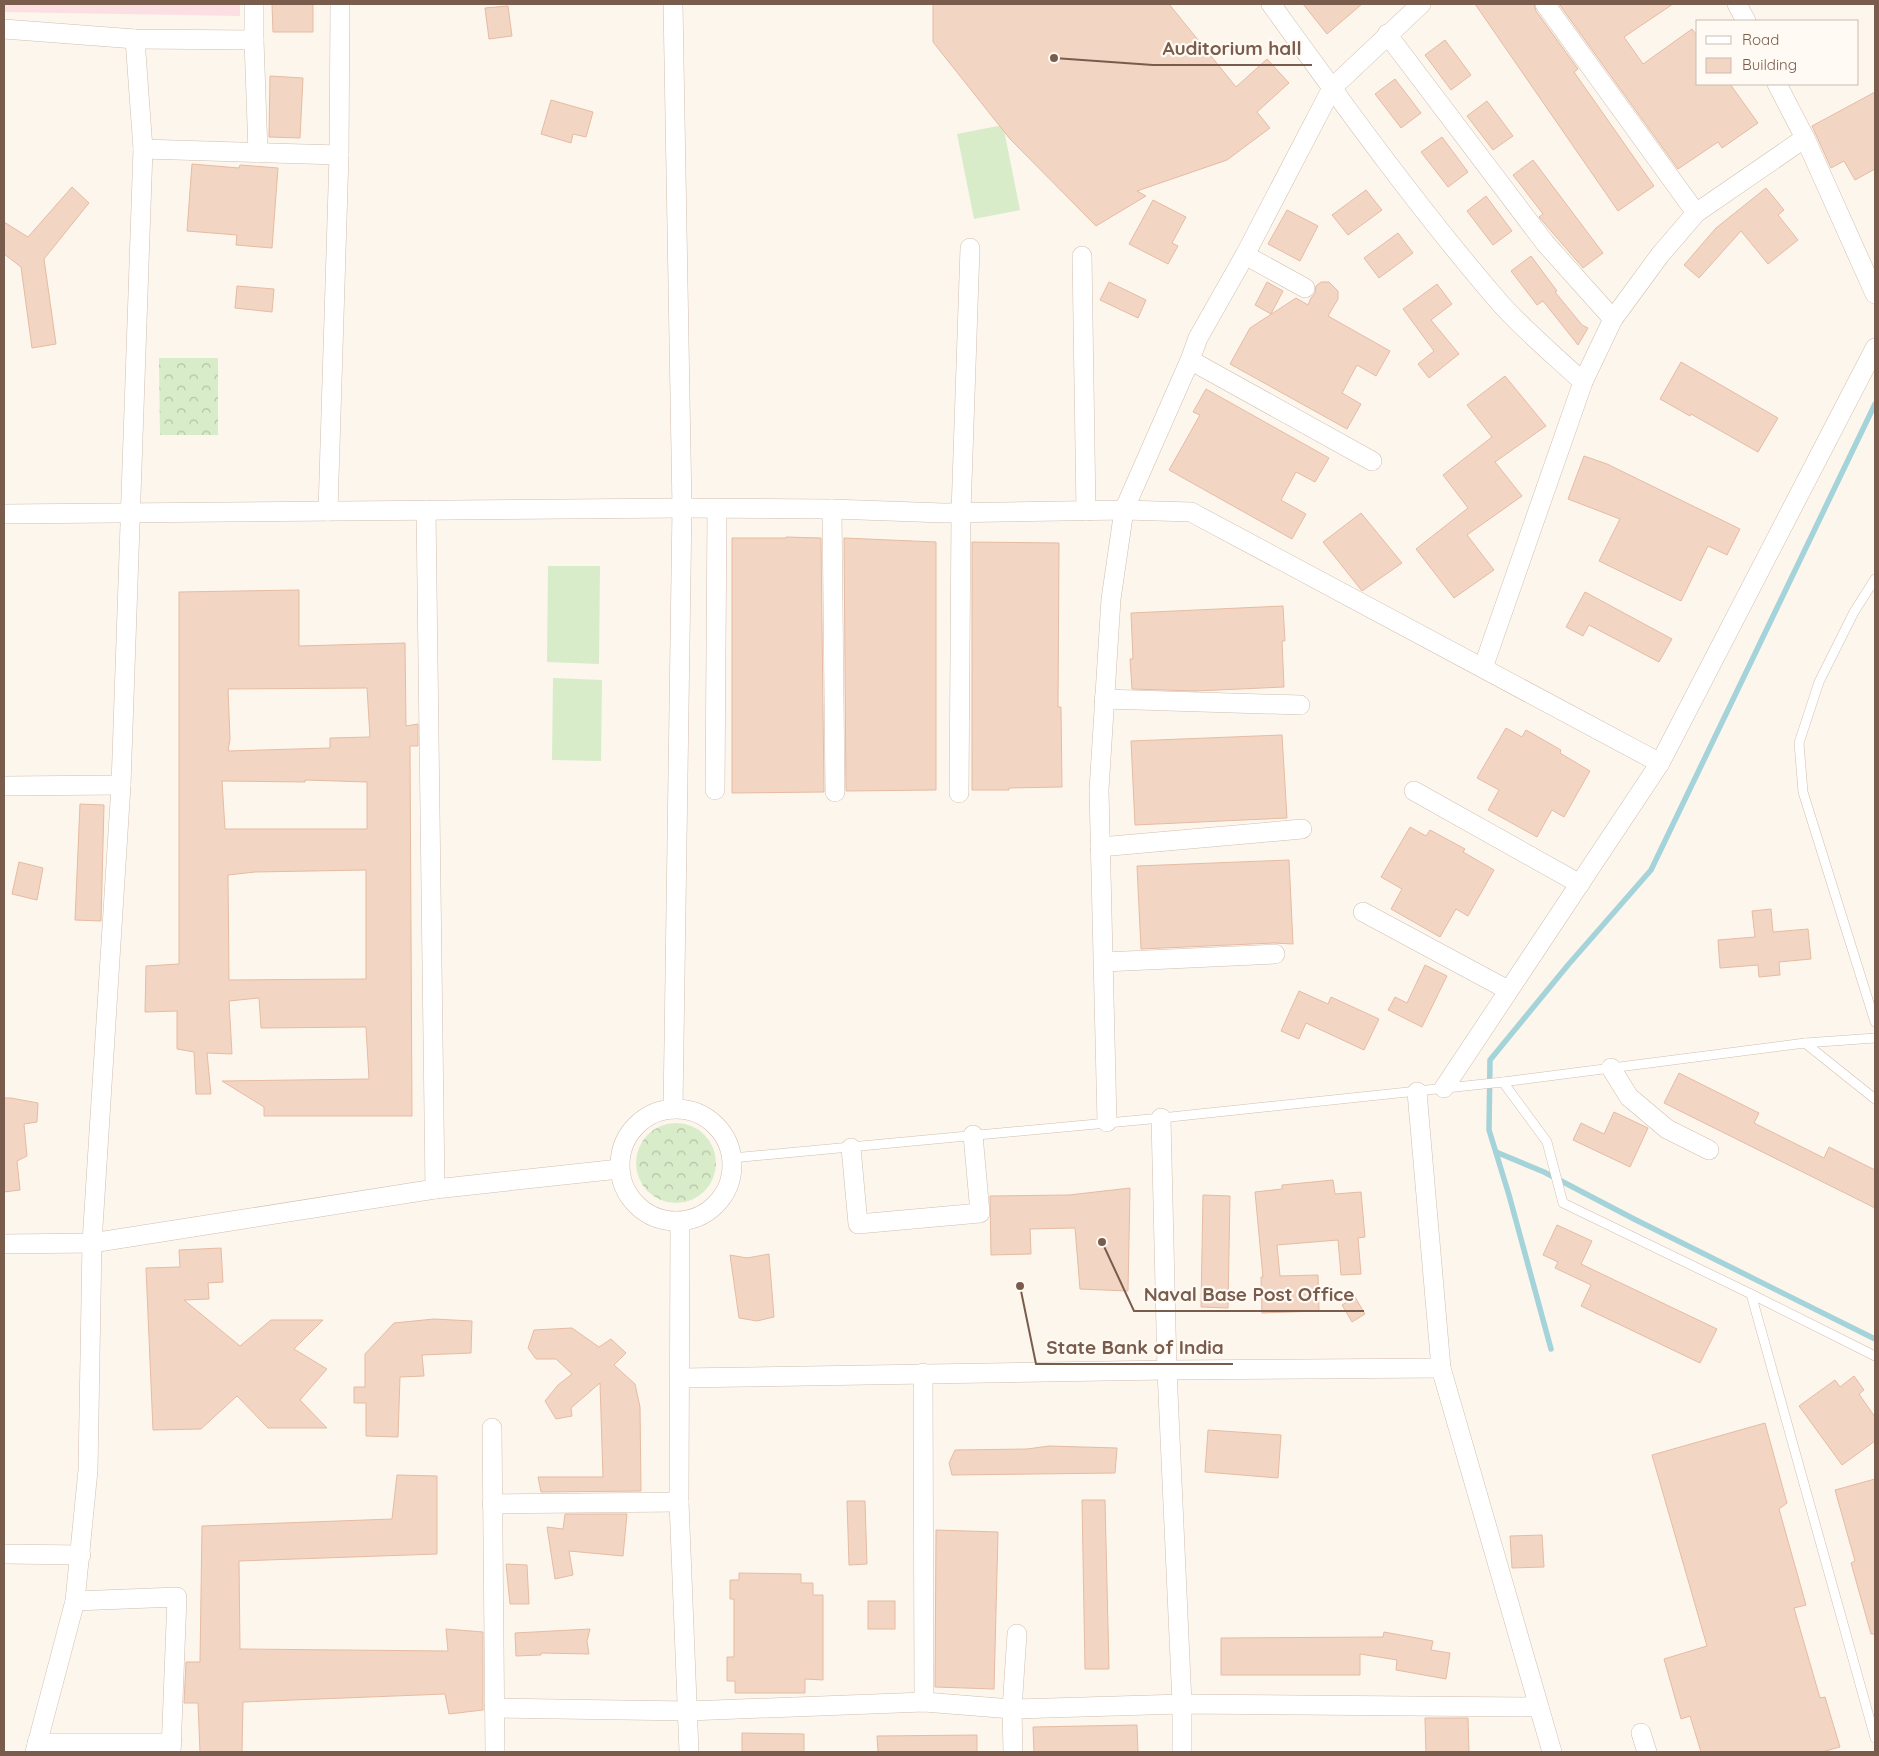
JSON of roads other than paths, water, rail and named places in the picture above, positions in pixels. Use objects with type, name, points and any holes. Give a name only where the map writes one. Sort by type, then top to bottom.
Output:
[{"type":"street","points":[[254,4],[258,153]]},
{"type":"street","points":[[328,511],[339,155],[340,4]]},
{"type":"street","points":[[673,4],[682,508],[673,1109]]},
{"type":"street","points":[[1271,4],[1433,221],[1502,304],[1582,382]]},
{"type":"street","points":[[1107,1122],[1099,790],[1111,598],[1124,510],[1198,338],[1245,255],[1332,88],[1387,34],[1421,4]]},
{"type":"street","points":[[1545,4],[1696,212]]},
{"type":"street","points":[[1737,4],[1745,20]]},
{"type":"street","points":[[4,29],[135,39],[254,40]]},
{"type":"street","points":[[1387,34],[1545,243],[1613,319]]},
{"type":"street","points":[[76,1601],[177,1596],[162,1747],[36,1748],[76,1601],[88,1470],[92,1243],[120,785],[143,149],[135,39]]},
{"type":"street","points":[[1778,85],[1805,138],[1875,294]]},
{"type":"street","points":[[1483,668],[1582,382],[1613,319],[1660,255],[1696,212],[1805,138]]},
{"type":"street","points":[[143,149],[339,155]]},
{"type":"street","points":[[959,793],[961,513],[970,248]]},
{"type":"street","points":[[1245,255],[1305,288]]},
{"type":"street","points":[[1082,256],[1086,512]]},
{"type":"street","points":[[1444,1088],[1660,763],[1875,348]]},
{"type":"street","points":[[1190,360],[1372,461]]},
{"type":"street","points":[[4,514],[682,508],[717,510],[832,509],[961,513],[1124,510],[1191,512],[1660,763]]},
{"type":"street","points":[[832,509],[835,792]]},
{"type":"street","points":[[426,510],[435,1189]]},
{"type":"street","points":[[715,790],[717,510]]},
{"type":"street","points":[[1104,699],[1300,705]]},
{"type":"street","points":[[4,786],[120,785]]},
{"type":"street","points":[[1414,791],[1580,884]]},
{"type":"street","points":[[1100,847],[1302,829]]},
{"type":"street","points":[[1363,912],[1508,990]]},
{"type":"street","points":[[1104,962],[1275,954]]},
{"type":"street","points":[[1611,1068],[1629,1097],[1667,1129],[1709,1150]]},
{"type":"street","points":[[1417,1092],[1441,1368],[1552,1752]]},
{"type":"street","points":[[673,1109],[690,1111],[705,1117],[718,1128],[728,1142],[732,1158],[732,1177],[720,1201],[714,1208],[698,1218],[680,1222],[662,1220],[646,1213],[632,1202],[623,1186],[619,1169],[621,1151],[628,1135],[640,1121],[656,1113],[673,1109]]},
{"type":"street","points":[[1161,1118],[1167,1370],[1182,1704],[1182,1752]]},
{"type":"street","points":[[851,1148],[858,1224],[980,1213],[974,1135]]},
{"type":"street","points":[[4,1244],[92,1243],[435,1189],[619,1169]]},
{"type":"street","points":[[680,1222],[681,1378],[679,1502],[689,1752]]},
{"type":"street","points":[[681,1378],[923,1373],[1441,1368]]},
{"type":"street","points":[[923,1373],[924,1702]]},
{"type":"street","points":[[492,1428],[495,1752]]},
{"type":"street","points":[[492,1504],[679,1502]]},
{"type":"street","points":[[4,1554],[81,1555]]},
{"type":"street","points":[[1013,1752],[1012,1709],[1017,1634]]},
{"type":"street","points":[[494,1708],[688,1711],[924,1702],[1012,1709],[1182,1704],[1539,1707]]},
{"type":"street","points":[[1641,1733],[1647,1752]]},
{"type":"lane","points":[[1875,579],[1854,612],[1819,682],[1799,743],[1803,792],[1875,1022]]},
{"type":"lane","points":[[732,1158],[1417,1092],[1805,1043],[1875,1038]]},
{"type":"lane","points":[[1805,1043],[1875,1099]]},
{"type":"lane","points":[[1499,1082],[1547,1142],[1563,1203],[1875,1356]]},
{"type":"lane","points":[[1751,1294],[1875,1738]]},
{"type":"waterway","points":[[1551,1349],[1509,1195],[1489,1130],[1490,1060],[1568,965],[1651,870],[1875,404]]},
{"type":"waterway","points":[[1496,1152],[1544,1172],[1875,1339]]},
{"type":"place","name":"Auditorium hall","points":[[1054,58]]},
{"type":"place","name":"Naval Base Post Office","points":[[1102,1242]]},
{"type":"place","name":"State Bank of India","points":[[1020,1286]]}]
